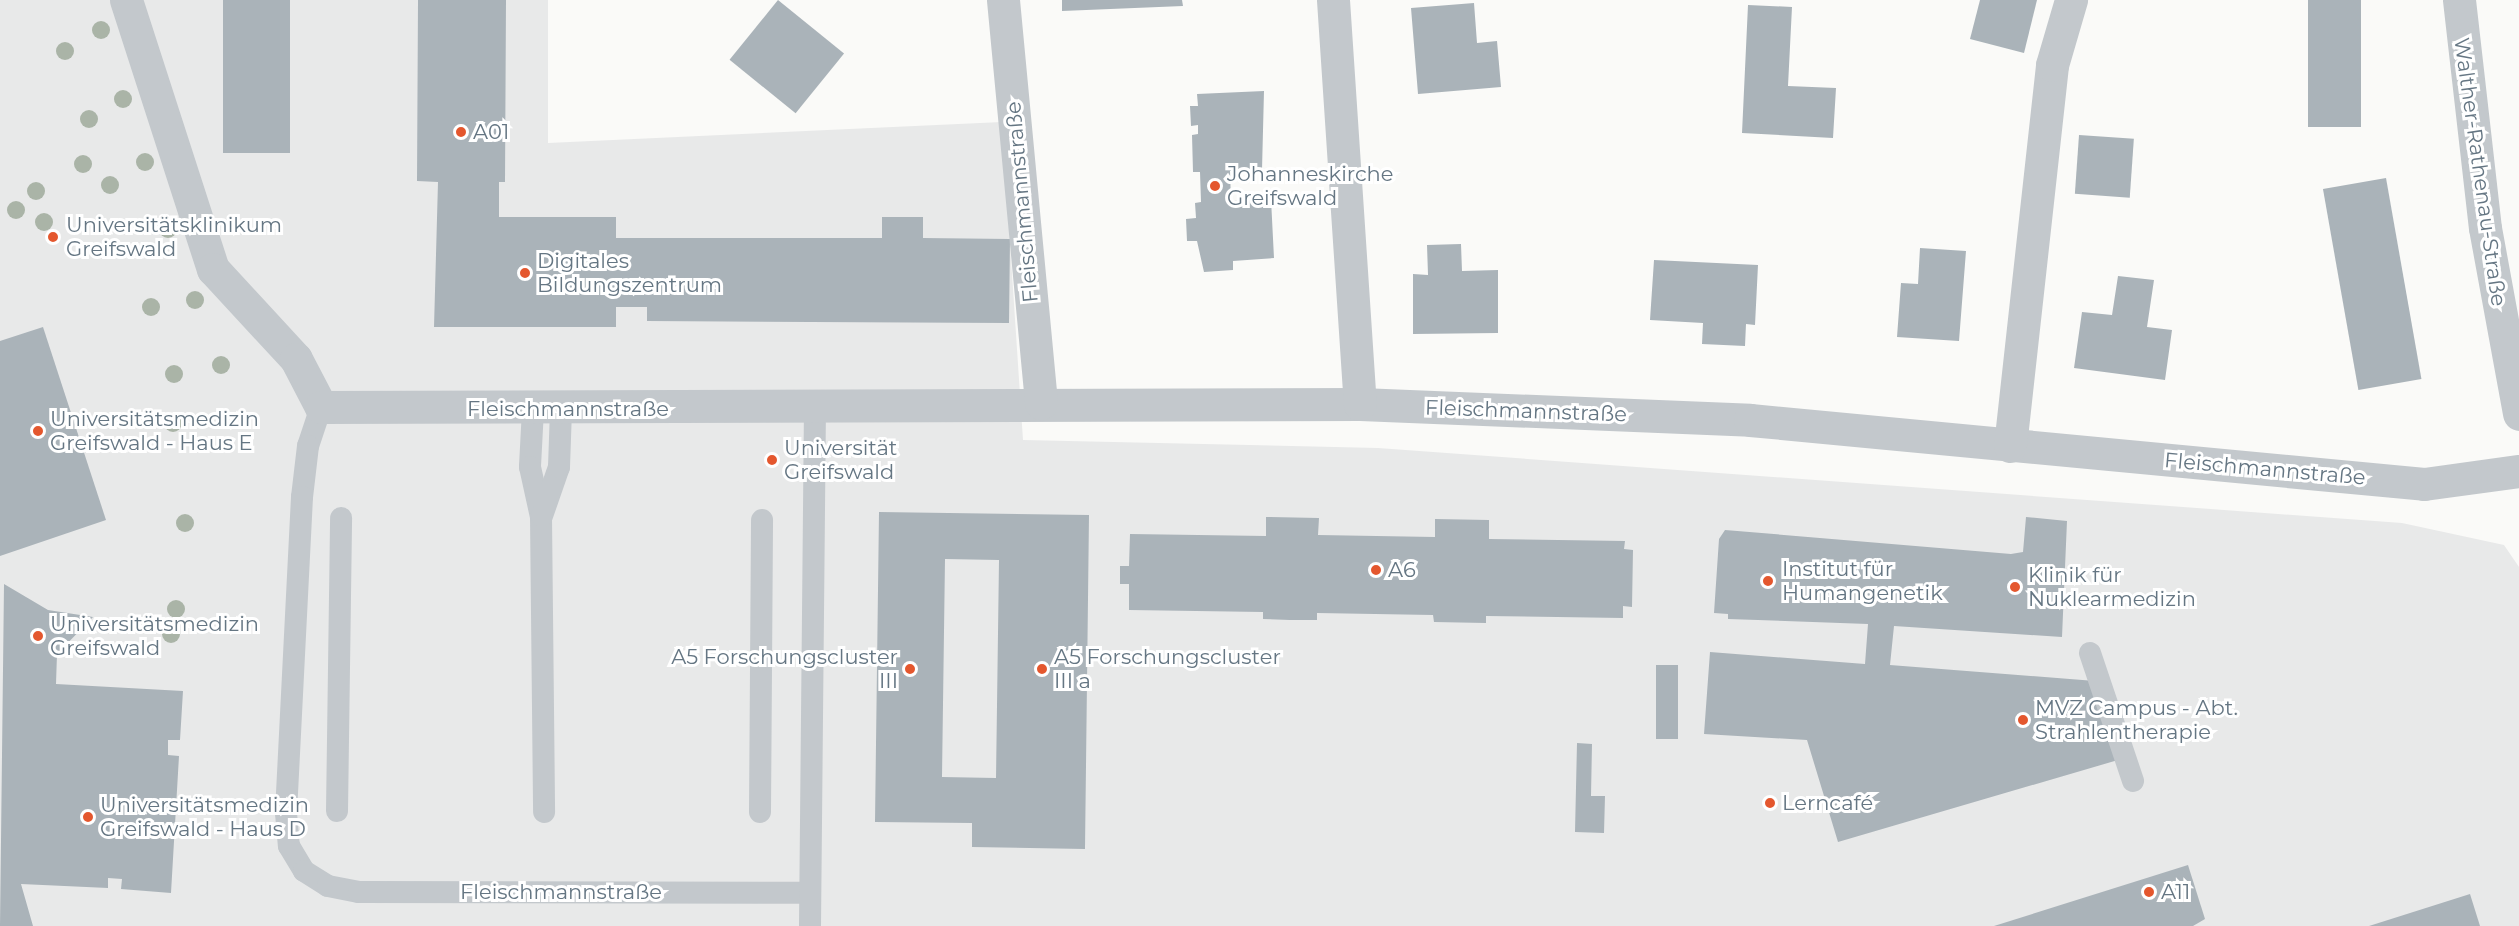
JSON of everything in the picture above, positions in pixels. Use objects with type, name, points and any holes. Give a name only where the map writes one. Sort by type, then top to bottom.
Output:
[{"type":"street","points":[[126,0],[213,269],[296,359],[321,407]]},
{"type":"street","name":"Fleischmannstraße","points":[[1003,0],[1041,404]]},
{"type":"street","points":[[1333,0],[1360,404]]},
{"type":"street","points":[[2010,446],[2052,66],[2071,0]]},
{"type":"street","name":"Walther-Rathenau-Straße","points":[[2459,0],[2485,228],[2519,414]]},
{"type":"street","name":"Fleischmannstraße","points":[[321,407],[547,409],[1041,404],[1360,404],[1750,420],[2424,484],[2519,471]]},
{"type":"lane","name":"Fleischmannstraße","points":[[321,407],[309,446],[303,497],[286,813],[289,846],[304,871],[328,886],[358,892],[809,894]]},
{"type":"lane","points":[[810,926],[815,408]]},
{"type":"lane","points":[[544,812],[541,517],[558,467],[547,409]]},
{"type":"lane","points":[[338,811],[340,518]]},
{"type":"lane","points":[[760,812],[762,520]]},
{"type":"lane","points":[[2090,653],[2133,781]]},
{"type":"shaded area","name":"Universität Greifswald","points":[[0,0],[548,0],[548,143],[1002,122],[1023,440],[1378,448],[2402,523],[2504,545],[2519,567],[2519,926],[0,926]]},
{"type":"building","points":[[223,0],[290,0],[290,153],[223,153]]},
{"type":"building","points":[[418,0],[506,0],[505,182],[499,182],[499,217],[616,217],[616,238],[882,238],[882,217],[923,217],[923,238],[1010,239],[1009,323],[647,321],[647,307],[616,307],[616,327],[434,327],[438,182],[417,181]]},
{"type":"building","points":[[778,0],[844,53],[796,113],[730,60]]},
{"type":"building","points":[[1062,0],[1182,0],[1183,6],[1062,11]]},
{"type":"building","points":[[1980,0],[2037,0],[2024,53],[1970,39]]},
{"type":"building","points":[[2308,0],[2361,0],[2361,127],[2308,127]]},
{"type":"building","points":[[1474,3],[1477,43],[1497,41],[1501,87],[1418,94],[1411,8]]},
{"type":"building","points":[[1748,5],[1792,7],[1788,86],[1836,88],[1833,138],[1742,133]]},
{"type":"building","name":"Johanneskirche Greifswald","points":[[1264,91],[1262,170],[1230,171],[1231,201],[1271,199],[1274,258],[1233,261],[1233,270],[1204,272],[1197,241],[1187,241],[1186,219],[1196,218],[1195,203],[1201,202],[1200,172],[1193,172],[1192,135],[1198,134],[1198,125],[1191,126],[1190,106],[1198,106],[1197,94]]},
{"type":"building","points":[[2079,135],[2134,139],[2130,198],[2075,194]]},
{"type":"building","points":[[2386,178],[2421,379],[2358,390],[2323,189]]},
{"type":"building","points":[[1461,244],[1462,271],[1498,270],[1498,333],[1413,334],[1413,274],[1428,275],[1427,245]]},
{"type":"building","points":[[1920,248],[1966,251],[1959,341],[1897,337],[1901,283],[1918,284]]},
{"type":"building","points":[[1654,260],[1758,265],[1755,325],[1746,324],[1745,346],[1702,344],[1703,323],[1650,320]]},
{"type":"building","points":[[2118,276],[2154,280],[2147,327],[2172,330],[2165,380],[2074,368],[2082,312],[2112,315]]},
{"type":"building","name":"Universitätsmedizin Greifswald - Haus E","points":[[43,327],[106,520],[0,556],[0,341]]},
{"type":"building","points":[[879,512],[1089,515],[1085,849],[972,847],[972,823],[875,822]],"holes":[[[945,559],[999,560],[996,778],[942,777]]]},
{"type":"building","name":"A6","points":[[1266,517],[1319,518],[1318,535],[1435,537],[1435,519],[1489,520],[1489,539],[1625,541],[1624,549],[1633,550],[1632,607],[1623,606],[1623,618],[1486,616],[1486,623],[1434,622],[1433,615],[1317,613],[1317,620],[1290,620],[1263,619],[1263,612],[1129,610],[1129,584],[1120,584],[1120,566],[1129,566],[1130,534],[1266,536]]},
{"type":"building","points":[[2026,517],[2067,521],[2062,637],[1894,626],[1890,665],[2095,681],[2118,760],[1838,842],[1807,740],[1704,734],[1710,652],[1865,664],[1868,624],[1728,619],[1728,614],[1714,613],[1719,539],[1725,530],[2011,554],[2023,552]]},
{"type":"building","name":"Universitätsmedizin Greifswald - Haus D","points":[[4,584],[48,610],[93,617],[57,654],[56,684],[183,691],[180,740],[168,740],[168,755],[179,756],[171,893],[121,889],[122,879],[108,878],[108,888],[21,884],[33,926],[0,926]]},
{"type":"building","points":[[1656,665],[1678,665],[1678,739],[1656,739]]},
{"type":"building","points":[[1577,743],[1592,744],[1591,796],[1605,796],[1604,833],[1575,832]]},
{"type":"building","name":"A11","points":[[2188,865],[2205,919],[2193,926],[1994,926]]},
{"type":"building","points":[[2470,894],[2480,926],[2369,926]]},
{"type":"place","name":"A01","points":[[461,132]]},
{"type":"place","name":"Johanneskirche Greifswald","points":[[1215,186]]},
{"type":"place","name":"Universitätsklinikum Greifswald","points":[[53,237]]},
{"type":"place","name":"Digitales Bildungszentrum","points":[[525,273]]},
{"type":"place","name":"Universitätsmedizin Greifswald - Haus E","points":[[38,431]]},
{"type":"place","name":"Universität Greifswald","points":[[772,460]]},
{"type":"place","name":"A6","points":[[1376,570]]},
{"type":"place","name":"Institut für Humangenetik","points":[[1768,581]]},
{"type":"place","name":"Klinik für Nuklearmedizin","points":[[2015,587]]},
{"type":"place","name":"Universitätsmedizin Greifswald","points":[[38,636]]},
{"type":"place","name":"A5 Forschungscluster III","points":[[910,669]]},
{"type":"place","name":"A5 Forschungscluster III a","points":[[1042,669]]},
{"type":"place","name":"MVZ Campus - Abt. Strahlentherapie","points":[[2023,720]]},
{"type":"place","name":"Lerncafé","points":[[1770,803]]},
{"type":"place","name":"Universitätsmedizin Greifswald - Haus D","points":[[88,817]]},
{"type":"place","name":"A11","points":[[2149,892]]}]
